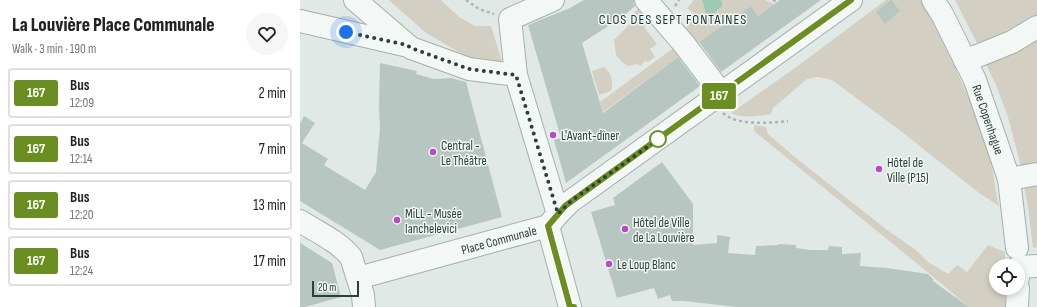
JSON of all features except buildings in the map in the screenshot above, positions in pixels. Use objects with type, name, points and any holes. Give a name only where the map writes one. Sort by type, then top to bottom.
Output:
[{"type":"street","points":[[355,0],[411,48],[469,69],[516,75]]},
{"type":"street","points":[[553,220],[516,75],[510,19],[554,0]]},
{"type":"street","points":[[646,0],[684,44],[716,98]]},
{"type":"street","points":[[553,220],[571,201],[851,0]]},
{"type":"street","name":"Rue Copenhague","points":[[933,0],[942,14],[975,80],[1009,179],[1017,248]]},
{"type":"street","points":[[300,21],[407,45]]},
{"type":"street","points":[[965,61],[1012,42],[1037,27]]},
{"type":"street","points":[[1009,179],[1037,174]]},
{"type":"street","name":"Place Communale","points":[[356,272],[553,220],[570,307]]},
{"type":"street","points":[[300,221],[347,252],[353,260],[363,295],[364,307]]},
{"type":"street","points":[[1025,267],[1037,266]]},
{"type":"street","points":[[1017,307],[1018,295]]},
{"type":"street","points":[[559,307],[574,307]]},
{"type":"path","points":[[466,0],[479,9],[510,19]]},
{"type":"path","points":[[773,0],[777,2]]},
{"type":"path","points":[[716,98],[727,117],[743,122],[772,123],[788,121]]},
{"type":"shaded area","points":[[389,0],[441,0],[459,17],[475,26],[491,26],[503,65],[472,60],[426,33]]},
{"type":"shaded area","points":[[694,0],[702,0],[705,5],[705,10],[722,2],[721,0],[765,0],[774,4],[758,16],[751,6],[698,43],[686,28],[695,15],[687,8]]},
{"type":"shaded area","points":[[702,0],[721,0],[722,6],[712,15],[707,15]]},
{"type":"shaded area","points":[[886,0],[921,0],[941,38],[968,97],[984,138],[993,170],[999,206],[979,193],[902,132],[832,80],[818,77],[807,79],[773,108],[771,114],[741,116],[731,113],[795,68]]},
{"type":"shaded area","points":[[955,0],[1037,0],[1037,15],[978,45]]},
{"type":"shaded area","points":[[639,8],[650,20],[644,27],[657,44],[650,49],[655,57],[648,62],[645,61],[640,66],[637,64],[628,66],[616,55],[614,40],[635,19],[632,15]]},
{"type":"shaded area","points":[[1037,34],[1037,163],[1021,167],[1008,117],[996,85],[985,62]]},
{"type":"shaded area","points":[[675,47],[682,54],[603,112],[600,102]]},
{"type":"shaded area","points":[[604,67],[610,75],[612,88],[611,91],[599,95],[592,71]]},
{"type":"shaded area","points":[[754,125],[766,127],[768,134],[796,158],[887,230],[916,250],[928,262],[948,274],[957,265],[967,272],[988,245],[1005,252],[1005,259],[989,259],[989,295],[1005,295],[1005,307],[969,307],[754,131]]},
{"type":"shaded area","points":[[1037,182],[1037,247],[1033,248],[1024,186]]},
{"type":"bus line","name":"167","points":[[574,307],[570,307],[548,226],[565,206],[851,0]]},
{"type":"place","name":"L'Avant-dîner","points":[[553,135]]},
{"type":"place","name":"Central - Le Théâtre","points":[[433,152]]},
{"type":"place","name":"Hôtel de Ville (P15)","points":[[879,169]]},
{"type":"place","name":"MiLL - Musée Ianchelevici","points":[[397,220]]},
{"type":"place","name":"Hôtel de Ville de La Louvière","points":[[625,229]]},
{"type":"place","name":"Le Loup Blanc","points":[[609,264]]},
{"type":"district","name":"CLOS DES SEPT FONTAINES","points":[[673,19]]},
{"type":"route","points":[[346,32],[407,45],[411,48],[469,69],[516,75],[558,214],[571,201],[660,138],[658,139]]}]
